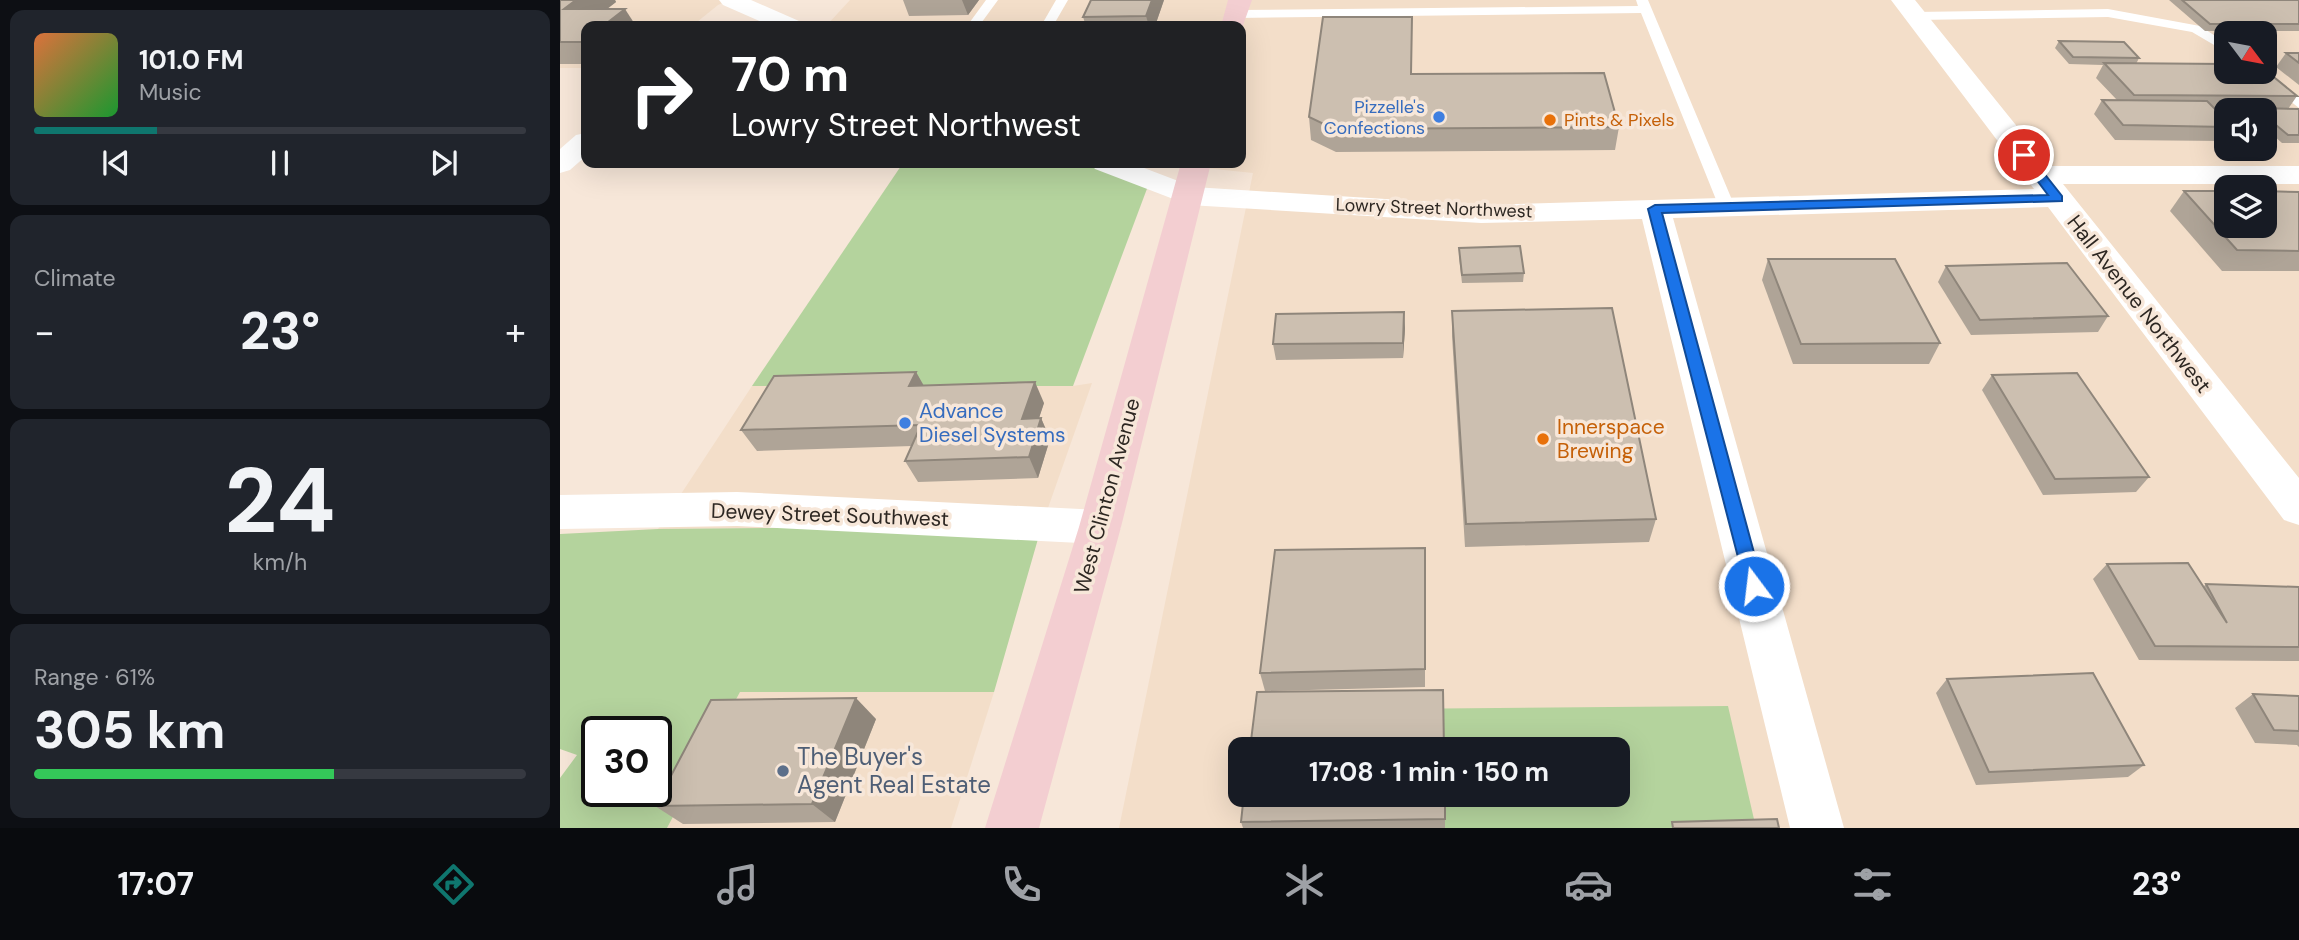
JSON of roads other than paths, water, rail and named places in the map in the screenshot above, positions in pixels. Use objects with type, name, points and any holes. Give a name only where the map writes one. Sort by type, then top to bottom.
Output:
[{"type":"street","points":[[736,6],[777,21]]},
{"type":"street","name":"Hall Avenue Northwest","points":[[1909,8],[2299,508]]},
{"type":"street","points":[[560,164],[581,145]]},
{"type":"street","name":"Lowry Street Northwest","points":[[1131,168],[1192,180],[1481,214],[1727,207],[2299,175]]},
{"type":"street","name":"West Clinton Avenue","points":[[1012,828],[1100,527],[1192,180]]},
{"type":"street","points":[[1655,209],[1817,828]]},
{"type":"street","name":"Dewey Street Southwest","points":[[560,512],[737,509],[1100,527]]},
{"type":"lane","points":[[977,21],[992,0]]},
{"type":"lane","points":[[1050,21],[1062,0]]},
{"type":"lane","points":[[1236,13],[1643,4],[1727,207]]},
{"type":"lane","points":[[1909,8],[2108,13],[2196,29],[2214,40]]},
{"type":"lane","points":[[2274,84],[2299,104]]},
{"type":"place","name":"Pizzelle's Confections","points":[[1439,117]]},
{"type":"place","name":"Pints & Pixels","points":[[1550,120]]},
{"type":"place","name":"Advance Diesel Systems","points":[[905,423]]},
{"type":"place","name":"Innerspace Brewing","points":[[1543,439]]},
{"type":"place","name":"The Buyer's Agent Real Estate","points":[[783,771]]}]
